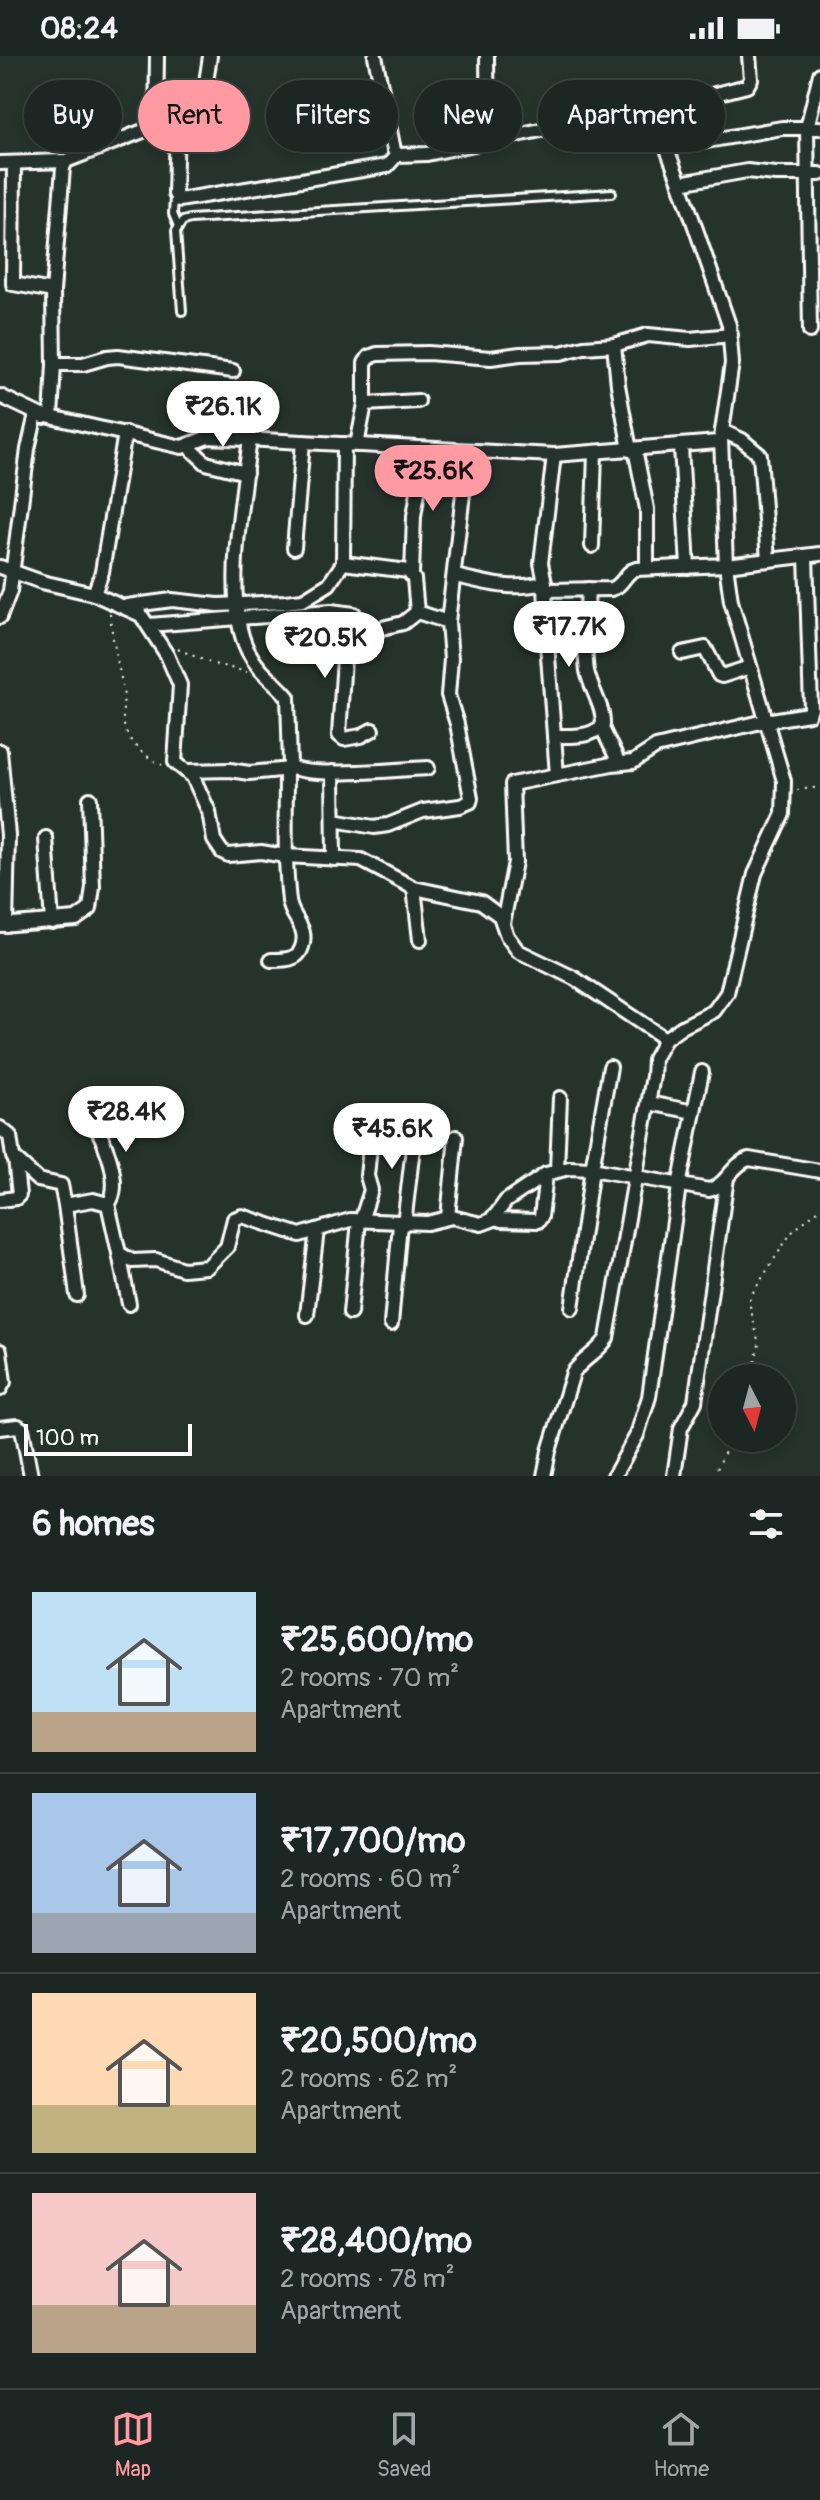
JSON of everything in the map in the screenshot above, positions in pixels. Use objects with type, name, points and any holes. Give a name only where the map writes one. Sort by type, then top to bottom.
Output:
[{"type":"street","points":[[157,56],[157,80]]},
{"type":"street","points":[[206,80],[210,56]]},
{"type":"street","points":[[375,56],[397,155]]},
{"type":"street","points":[[487,56],[487,80]]},
{"type":"street","points":[[725,92],[747,86],[751,79],[749,56]]},
{"type":"street","points":[[810,331],[814,128],[820,74]]},
{"type":"street","points":[[725,138],[782,128],[814,128]]},
{"type":"street","points":[[53,291],[13,284],[7,163],[66,161],[138,133]]},
{"type":"street","points":[[176,152],[175,194],[183,201],[387,166],[397,155],[436,152]]},
{"type":"street","points":[[544,1476],[573,1373],[607,1338],[637,1178],[654,1059],[665,1039],[714,1011],[727,993],[755,874],[782,819],[784,781],[731,601],[726,565],[721,435],[732,363],[731,335],[725,308],[668,152]]},
{"type":"street","points":[[51,417],[53,291],[66,161]]},
{"type":"street","points":[[680,183],[747,171],[814,174]]},
{"type":"street","points":[[149,625],[303,600],[329,584],[343,563],[351,445],[365,404],[365,363],[369,357],[377,354],[428,353],[491,358],[561,353],[584,347],[614,345],[648,335],[690,339],[731,335]]},
{"type":"street","points":[[614,345],[618,385],[647,509],[647,568]]},
{"type":"street","points":[[54,364],[83,364],[118,356],[233,371]]},
{"type":"street","points":[[0,396],[36,414],[182,447],[208,437],[554,455],[709,445],[718,442],[721,435]]},
{"type":"street","points":[[365,404],[418,401]]},
{"type":"street","points":[[0,617],[10,591],[28,449],[36,414]]},
{"type":"street","points":[[94,594],[102,572],[125,433]]},
{"type":"street","points":[[721,435],[742,440],[760,455],[768,560]]},
{"type":"street","points":[[250,439],[235,557],[241,634],[247,650],[264,676],[288,697],[285,856],[289,905],[302,924],[304,941],[295,957],[271,960]]},
{"type":"street","points":[[294,548],[303,442]]},
{"type":"street","points":[[188,446],[206,463],[246,473]]},
{"type":"street","points":[[681,447],[688,567]]},
{"type":"street","points":[[417,612],[412,574],[414,516],[425,449]]},
{"type":"street","points":[[334,820],[374,827],[388,825],[423,811],[470,802],[457,724],[448,695],[451,659],[448,622],[468,451]]},
{"type":"street","points":[[592,546],[595,452]]},
{"type":"street","points":[[554,455],[541,563],[557,775]]},
{"type":"street","points":[[454,576],[500,587],[616,588],[629,571],[726,565],[820,554]]},
{"type":"street","points":[[503,923],[515,862],[510,787],[516,783],[633,762],[656,747],[765,721],[806,716],[811,709],[806,556]]},
{"type":"street","points":[[343,563],[412,574]]},
{"type":"street","points":[[0,567],[127,606],[149,625],[180,685],[175,762],[193,777],[203,797],[214,840],[222,852],[228,855],[261,852],[365,861],[387,876],[414,888],[481,902],[496,910],[507,936],[518,951],[574,978],[665,1039]]},
{"type":"street","points":[[588,589],[586,660],[590,686],[603,714],[602,728],[619,763]]},
{"type":"street","points":[[127,606],[172,600],[218,605],[239,611],[350,612],[356,619],[357,634],[344,658],[339,735],[344,739],[352,738],[372,730]]},
{"type":"street","points":[[417,612],[448,622]]},
{"type":"street","points":[[357,634],[403,623],[417,612]]},
{"type":"street","points":[[682,653],[705,648],[722,676],[750,667]]},
{"type":"street","points":[[554,736],[578,736],[602,728]]},
{"type":"street","points":[[0,751],[8,835],[3,925],[76,919],[90,909],[93,887],[90,799]]},
{"type":"street","points":[[187,771],[249,773],[289,769],[333,772],[428,768]]},
{"type":"street","points":[[333,772],[334,859]]},
{"type":"street","points":[[46,838],[52,922]]},
{"type":"street","points":[[414,888],[420,940]]},
{"type":"street","points":[[572,1308],[610,1067]]},
{"type":"street","points":[[614,1476],[637,1435],[649,1397],[679,1186],[702,1072]]},
{"type":"street","points":[[493,1217],[538,1221],[541,1217],[552,1172],[560,1098]]},
{"type":"street","points":[[649,1103],[694,1112]]},
{"type":"street","points":[[84,1111],[99,1129],[105,1144],[116,1188],[108,1204]]},
{"type":"street","points":[[391,1324],[416,1122]]},
{"type":"street","points":[[0,1128],[10,1136],[19,1195],[0,1200]]},
{"type":"street","points":[[350,1313],[360,1221],[371,1190],[367,1176],[372,1128]]},
{"type":"street","points":[[448,1217],[456,1137]]},
{"type":"street","points":[[15,1159],[38,1180],[61,1185],[77,1295]]},
{"type":"street","points":[[119,1253],[132,1261],[156,1260],[183,1269],[202,1268],[212,1264],[225,1250],[236,1217],[248,1216],[294,1234],[306,1234],[343,1221],[432,1223],[448,1217],[475,1224],[487,1223],[506,1201],[552,1172],[592,1169],[709,1190],[719,1187],[739,1163],[749,1159],[820,1171]]},
{"type":"street","points":[[674,1476],[681,1428],[695,1402],[727,1177]]},
{"type":"street","points":[[65,1205],[93,1200],[108,1204]]},
{"type":"street","points":[[108,1204],[129,1304]]},
{"type":"street","points":[[307,1315],[317,1230]]},
{"type":"street","points":[[0,1351],[4,1382],[0,1389]]},
{"type":"street","points":[[0,1428],[18,1426],[22,1429],[31,1476]]},
{"type":"lane","points":[[178,226],[190,219],[612,193]]},
{"type":"lane","points":[[175,194],[173,214],[178,226],[182,311]]},
{"type":"path","points":[[108,599],[113,649],[123,692],[124,725],[138,749],[157,763],[168,765],[175,762]]},
{"type":"path","points":[[159,641],[210,663],[264,676]]},
{"type":"path","points":[[783,789],[820,787]]},
{"type":"path","points":[[755,1364],[759,1344],[750,1297],[791,1233],[820,1208]]},
{"type":"path","points":[[714,1476],[725,1452]]}]
